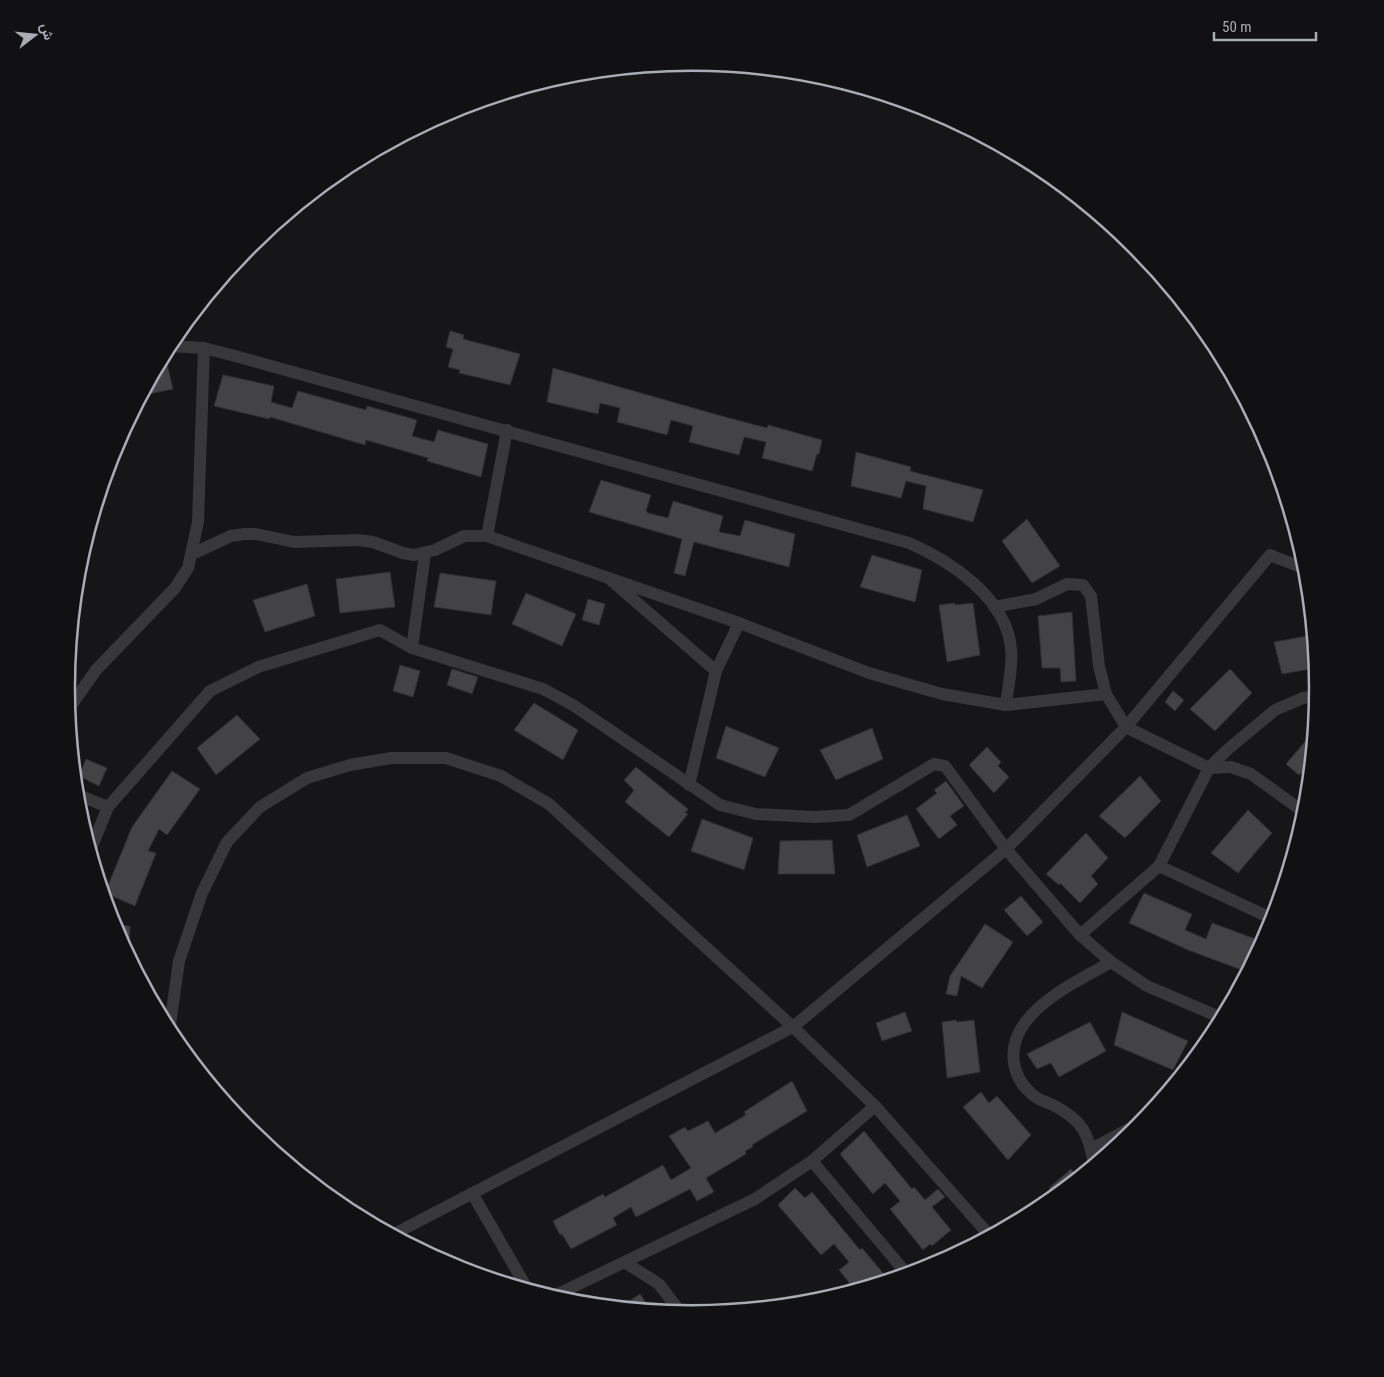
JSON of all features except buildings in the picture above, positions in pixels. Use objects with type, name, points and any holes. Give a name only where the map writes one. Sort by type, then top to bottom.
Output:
[{"type":"street","points":[[179,347],[204,348],[507,430],[909,543],[951,564],[973,583],[994,607],[1007,630],[1011,647],[1006,705]]},
{"type":"street","points":[[75,700],[96,670],[175,588],[188,568],[198,522],[204,348]]},
{"type":"street","points":[[487,536],[507,430]]},
{"type":"street","points":[[192,554],[231,536],[244,534],[256,534],[294,542],[358,540],[373,542],[403,554],[425,554],[464,536],[487,536],[739,622],[869,673],[942,694],[1006,705],[1106,694]]},
{"type":"street","points":[[412,648],[425,554]]},
{"type":"street","points":[[399,1231],[793,1026],[1006,849],[1126,726],[1270,555],[1296,565]]},
{"type":"street","points":[[606,576],[716,671]]},
{"type":"street","points":[[994,607],[1036,599],[1067,584],[1083,585],[1091,596],[1100,666],[1106,694],[1126,726],[1209,768],[1231,767],[1250,774],[1297,808]]},
{"type":"street","points":[[689,785],[716,671],[739,622]]},
{"type":"street","points":[[94,841],[108,807],[210,692],[258,667],[380,630],[412,648],[543,689],[573,705],[689,785],[720,804],[756,814],[814,817],[849,815],[934,764],[940,763],[951,772],[1006,849],[1080,935],[1111,962],[1147,986],[1215,1015]]},
{"type":"street","points":[[1080,935],[1159,866],[1209,768],[1227,750],[1276,710],[1309,697]]},
{"type":"street","points":[[171,1018],[179,961],[202,893],[226,842],[260,807],[307,778],[350,765],[391,758],[446,758],[500,776],[549,804],[793,1026],[874,1106],[986,1231]]},
{"type":"street","points":[[85,798],[108,807]]},
{"type":"street","points":[[1159,866],[1265,916]]},
{"type":"street","points":[[1093,1158],[1081,1126],[1071,1116],[1034,1096],[1023,1085],[1016,1072],[1014,1046],[1020,1030],[1037,1009],[1062,990],[1111,962]]},
{"type":"street","points":[[563,1292],[755,1199],[812,1160],[874,1106]]},
{"type":"street","points":[[1091,1149],[1118,1135]]},
{"type":"street","points":[[812,1160],[902,1268]]},
{"type":"street","points":[[472,1193],[524,1282]]},
{"type":"street","points":[[626,1263],[659,1284],[674,1305]]}]
